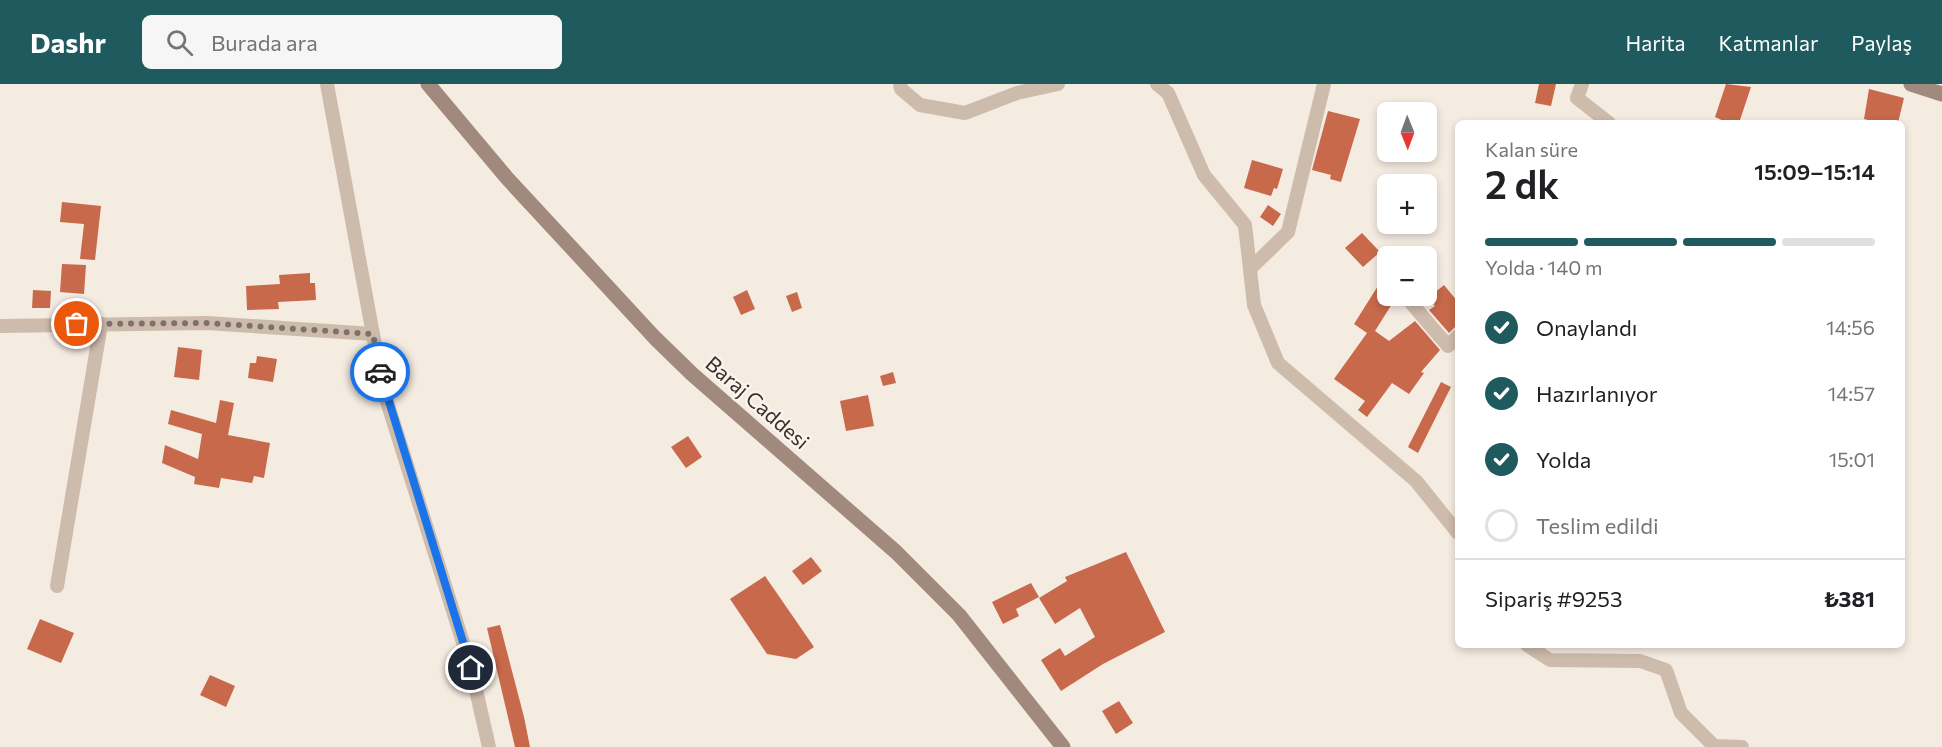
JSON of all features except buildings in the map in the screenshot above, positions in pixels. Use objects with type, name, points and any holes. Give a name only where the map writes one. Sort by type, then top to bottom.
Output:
[{"type":"main road","name":"Baraj Caddesi","points":[[428,84],[507,178],[655,338],[700,381],[896,552],[959,615],[1063,747]]},
{"type":"main road","points":[[1911,84],[1942,94]]},
{"type":"street","points":[[327,84],[383,389],[471,668],[489,747]]},
{"type":"street","points":[[900,84],[901,88],[920,105],[965,113],[1017,93],[1058,84]]},
{"type":"street","points":[[1157,84],[1168,93],[1204,174],[1245,225],[1254,305],[1278,363],[1416,481],[1455,529]]},
{"type":"street","points":[[1251,268],[1288,232],[1324,84]]},
{"type":"street","points":[[1582,84],[1577,98],[1605,120]]},
{"type":"street","points":[[1414,306],[1448,346],[1455,339]]},
{"type":"street","points":[[0,326],[207,323],[373,334]]},
{"type":"street","points":[[57,586],[101,324]]},
{"type":"street","points":[[1532,648],[1550,660],[1640,661],[1666,670],[1681,713],[1714,746],[1742,747]]},
{"type":"way so far","points":[[77,324],[207,323],[373,334],[380,372]]},
{"type":"route","points":[[380,372],[383,389],[471,668]]}]
